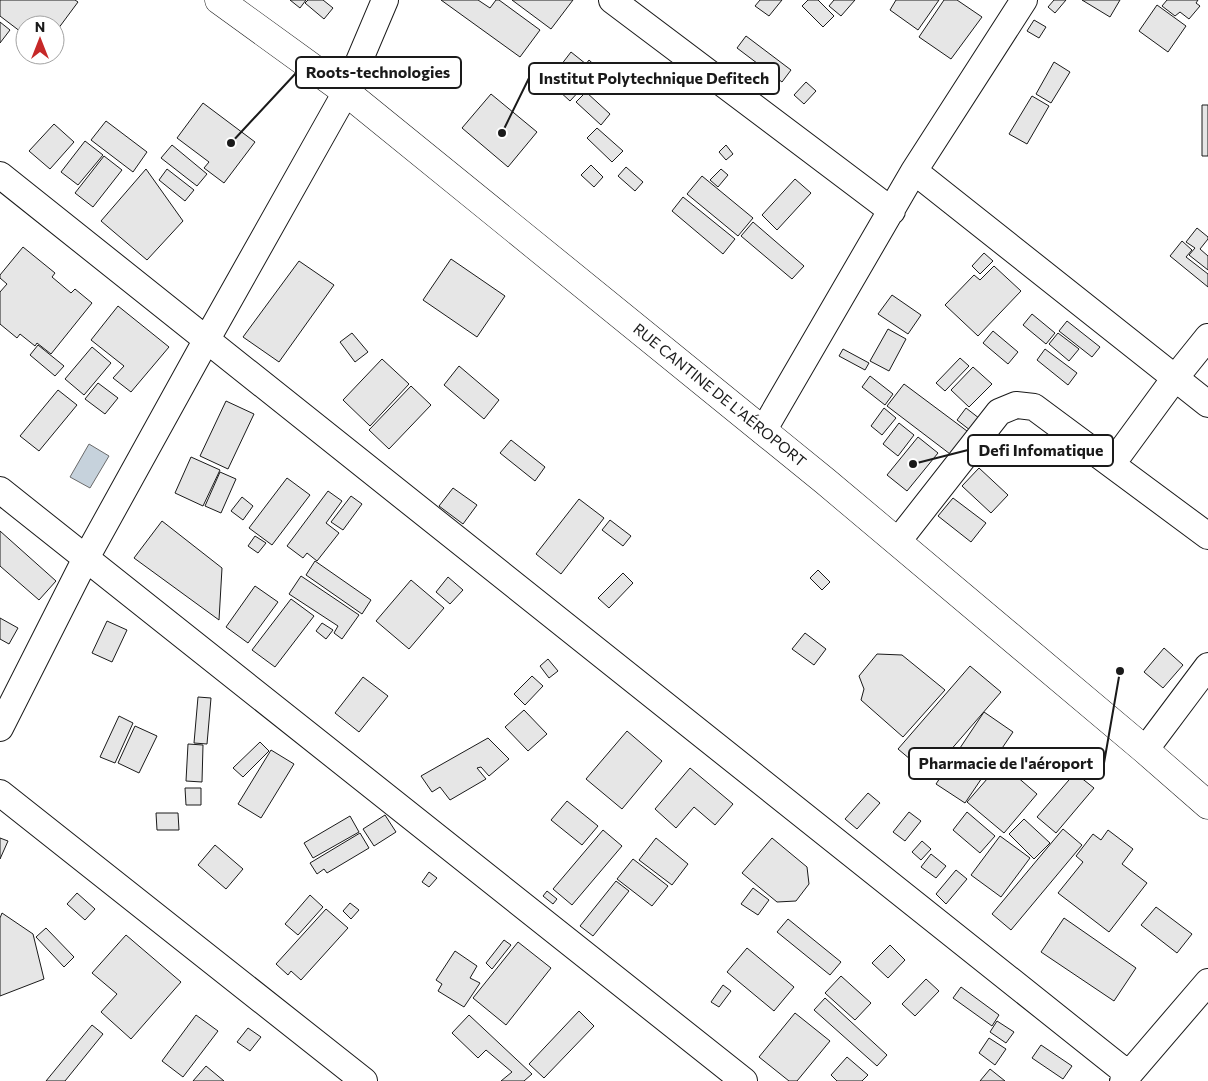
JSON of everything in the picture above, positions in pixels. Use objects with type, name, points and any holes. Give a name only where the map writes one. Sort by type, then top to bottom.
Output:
[{"type":"main road","name":"RUE CANTINE DE L'AÉROPORT","points":[[219,0],[346,92],[898,541],[1208,804]]},
{"type":"street","points":[[0,728],[86,558],[346,92],[386,0]]},
{"type":"street","points":[[612,0],[892,211]]},
{"type":"street","points":[[763,431],[914,170],[1013,4]]},
{"type":"street","points":[[914,170],[1208,404]]},
{"type":"street","points":[[0,175],[207,339],[1125,1078],[1208,982]]},
{"type":"street","points":[[1112,464],[1174,378],[1208,337]]},
{"type":"street","points":[[898,541],[999,412],[1016,405],[1034,407],[1208,536]]},
{"type":"street","points":[[0,490],[744,1081]]},
{"type":"street","points":[[1145,750],[1208,666]]},
{"type":"street","points":[[0,793],[364,1081]]},
{"type":"shaded area","points":[[89,444],[109,456],[90,488],[70,477]]},
{"type":"building","points":[[0,0],[75,0],[78,2],[65,20],[65,15],[15,15],[15,27],[0,16]]},
{"type":"building","points":[[290,0],[306,0],[300,8]]},
{"type":"building","points":[[308,0],[323,0],[333,8],[324,19],[305,3]]},
{"type":"building","points":[[441,0],[478,0],[490,8],[496,0],[499,0],[540,30],[520,57]]},
{"type":"building","points":[[512,0],[573,0],[551,29]]},
{"type":"building","points":[[760,0],[782,0],[769,16],[755,6]]},
{"type":"building","points":[[808,0],[818,0],[834,16],[823,27],[802,6]]},
{"type":"building","points":[[834,0],[855,0],[841,16],[829,6]]},
{"type":"building","points":[[896,0],[939,0],[918,30],[890,10]]},
{"type":"building","points":[[944,0],[957,0],[982,17],[951,59],[919,37]]},
{"type":"building","points":[[1054,0],[1066,0],[1055,13],[1048,7]]},
{"type":"building","points":[[1082,0],[1120,0],[1110,17]]},
{"type":"building","points":[[1167,0],[1198,0],[1196,3],[1200,6],[1189,19],[1180,12],[1175,16],[1162,6]]},
{"type":"building","points":[[1157,5],[1186,26],[1168,52],[1139,31]]},
{"type":"building","points":[[1034,20],[1046,27],[1039,38],[1027,31]]},
{"type":"building","points":[[0,22],[10,30],[0,43]]},
{"type":"building","points":[[746,36],[791,70],[782,82],[737,48]]},
{"type":"building","points":[[571,52],[586,64],[589,60],[601,71],[588,87],[561,65]]},
{"type":"building","points":[[1054,62],[1070,72],[1051,103],[1036,94]]},
{"type":"building","points":[[559,67],[582,88],[570,101],[547,80]]},
{"type":"building","points":[[806,82],[816,91],[804,104],[794,95]]},
{"type":"building","points":[[586,92],[610,114],[601,125],[576,102]]},
{"type":"building","points":[[491,94],[537,132],[508,167],[462,128]]},
{"type":"building","points":[[1032,96],[1049,106],[1027,144],[1009,134]]},
{"type":"building","points":[[203,103],[255,142],[224,183],[204,168],[209,162],[177,138]]},
{"type":"building","points":[[1202,105],[1208,105],[1208,156],[1202,156]]},
{"type":"building","points":[[106,121],[147,152],[133,172],[91,140]]},
{"type":"building","points":[[54,124],[74,142],[50,169],[29,151]]},
{"type":"building","points":[[597,128],[623,151],[612,162],[587,138]]},
{"type":"building","points":[[85,141],[103,155],[78,185],[61,172]]},
{"type":"building","points":[[172,145],[207,174],[197,186],[161,158]]},
{"type":"building","points":[[726,145],[733,154],[726,160],[719,152]]},
{"type":"building","points":[[104,156],[122,170],[93,207],[75,193]]},
{"type":"building","points":[[591,165],[603,177],[594,187],[581,175]]},
{"type":"building","points":[[626,167],[643,182],[635,191],[618,176]]},
{"type":"building","points":[[146,169],[183,221],[147,260],[101,221]]},
{"type":"building","points":[[167,169],[194,190],[185,201],[159,180]]},
{"type":"building","points":[[721,169],[728,175],[718,187],[710,180]]},
{"type":"building","points":[[702,176],[753,218],[738,236],[687,194]]},
{"type":"building","points":[[795,179],[811,193],[777,230],[762,215]]},
{"type":"building","points":[[683,197],[735,239],[723,254],[672,211]]},
{"type":"building","points":[[753,222],[804,266],[792,279],[741,236]]},
{"type":"building","points":[[1197,228],[1208,237],[1200,249],[1208,256],[1208,270],[1189,255],[1195,248],[1186,242]]},
{"type":"building","points":[[1182,241],[1192,250],[1186,257],[1208,274],[1208,287],[1170,256]]},
{"type":"building","points":[[23,247],[55,273],[52,277],[71,293],[75,289],[92,303],[51,354],[37,343],[35,346],[20,334],[17,338],[0,324],[0,292],[7,284],[0,278],[0,275]]},
{"type":"building","points":[[984,253],[993,261],[980,274],[972,266]]},
{"type":"building","points":[[451,259],[505,296],[477,337],[423,300]]},
{"type":"building","points":[[299,261],[334,285],[279,362],[243,337]]},
{"type":"building","points":[[994,266],[1021,291],[978,336],[945,305],[974,275],[980,280]]},
{"type":"building","points":[[892,295],[921,315],[908,334],[878,314]]},
{"type":"building","points":[[118,306],[169,347],[131,392],[113,378],[124,366],[91,340]]},
{"type":"building","points":[[1032,314],[1055,333],[1046,344],[1023,325]]},
{"type":"building","points":[[1067,321],[1100,347],[1092,357],[1059,331]]},
{"type":"building","points":[[888,329],[906,339],[889,371],[870,361]]},
{"type":"building","points":[[993,331],[1018,352],[1008,364],[983,343]]},
{"type":"building","points":[[352,333],[368,352],[355,362],[340,342]]},
{"type":"building","points":[[1058,333],[1079,349],[1069,361],[1049,344]]},
{"type":"building","points":[[38,345],[64,366],[55,376],[30,355]]},
{"type":"building","points":[[92,347],[111,363],[84,395],[65,379]]},
{"type":"building","points":[[843,349],[869,363],[865,370],[839,356]]},
{"type":"building","points":[[1045,349],[1077,373],[1068,385],[1037,360]]},
{"type":"building","points":[[960,358],[969,366],[945,391],[936,383]]},
{"type":"building","points":[[382,359],[409,384],[370,426],[343,400]]},
{"type":"building","points":[[459,366],[499,400],[484,419],[444,385]]},
{"type":"building","points":[[973,367],[992,384],[969,407],[951,390]]},
{"type":"building","points":[[870,376],[893,394],[885,405],[862,387]]},
{"type":"building","points":[[98,383],[118,398],[105,414],[85,399]]},
{"type":"building","points":[[904,384],[971,434],[954,457],[887,406]]},
{"type":"building","points":[[411,386],[431,405],[389,449],[369,430]]},
{"type":"building","points":[[58,390],[77,405],[39,451],[20,436]]},
{"type":"building","points":[[226,401],[254,414],[228,469],[200,456]]},
{"type":"building","points":[[884,408],[896,418],[882,435],[871,426]]},
{"type":"building","points":[[966,408],[984,422],[975,434],[957,420]]},
{"type":"building","points":[[899,423],[914,435],[898,456],[883,444]]},
{"type":"building","points":[[918,437],[938,453],[907,491],[887,475]]},
{"type":"building","points":[[511,440],[545,467],[535,481],[500,453]]},
{"type":"building","points":[[191,457],[220,470],[203,506],[175,493]]},
{"type":"building","points":[[979,468],[1008,495],[991,513],[962,486]]},
{"type":"building","points":[[220,472],[236,479],[221,513],[205,506]]},
{"type":"building","points":[[287,478],[310,495],[272,545],[249,528]]},
{"type":"building","points":[[453,488],[477,505],[463,524],[439,506]]},
{"type":"building","points":[[328,491],[342,501],[326,523],[339,533],[317,561],[307,553],[303,558],[287,546]]},
{"type":"building","points":[[351,496],[362,504],[343,530],[331,522]]},
{"type":"building","points":[[242,497],[253,506],[243,520],[231,511]]},
{"type":"building","points":[[953,498],[986,523],[971,542],[938,516]]},
{"type":"building","points":[[579,499],[604,518],[561,574],[536,554]]},
{"type":"building","points":[[610,520],[631,536],[623,546],[602,530]]},
{"type":"building","points":[[162,521],[222,568],[219,620],[134,558]]},
{"type":"building","points":[[0,531],[56,581],[39,600],[0,566]]},
{"type":"building","points":[[255,536],[266,543],[258,553],[248,546]]},
{"type":"building","points":[[315,561],[371,600],[362,614],[306,575]]},
{"type":"building","points":[[818,570],[830,582],[822,590],[810,578]]},
{"type":"building","points":[[623,573],[633,583],[609,608],[598,598]]},
{"type":"building","points":[[301,576],[359,615],[342,639],[334,633],[338,626],[289,594]]},
{"type":"building","points":[[448,577],[463,590],[450,604],[436,592]]},
{"type":"building","points":[[411,580],[444,608],[409,649],[376,621]]},
{"type":"building","points":[[255,586],[278,602],[248,643],[226,627]]},
{"type":"building","points":[[291,599],[314,616],[275,667],[252,650]]},
{"type":"building","points":[[0,618],[18,628],[9,644],[0,639]]},
{"type":"building","points":[[107,621],[127,630],[112,662],[92,653]]},
{"type":"building","points":[[322,623],[333,630],[326,639],[316,631]]},
{"type":"building","points":[[805,633],[826,649],[814,665],[792,649]]},
{"type":"building","points":[[1164,648],[1183,665],[1163,688],[1144,672]]},
{"type":"building","points":[[877,654],[902,655],[945,690],[903,737],[861,700],[864,689],[859,676]]},
{"type":"building","points":[[548,659],[558,671],[549,678],[540,666]]},
{"type":"building","points":[[970,666],[1001,692],[929,775],[898,749]]},
{"type":"building","points":[[532,676],[543,686],[525,705],[514,694]]},
{"type":"building","points":[[363,677],[388,696],[359,732],[335,713]]},
{"type":"building","points":[[198,697],[211,698],[207,744],[194,743]]},
{"type":"building","points":[[524,710],[547,734],[528,751],[505,727]]},
{"type":"building","points":[[984,712],[1013,732],[965,803],[936,784]]},
{"type":"building","points":[[119,716],[133,723],[115,763],[100,757]]},
{"type":"building","points":[[135,726],[157,736],[139,773],[118,763]]},
{"type":"building","points":[[627,731],[662,761],[622,809],[586,779]]},
{"type":"building","points":[[488,738],[509,759],[489,776],[481,767],[477,768],[486,779],[450,800],[440,787],[432,792],[421,776]]},
{"type":"building","points":[[260,742],[269,751],[243,777],[233,768]]},
{"type":"building","points":[[188,744],[203,745],[202,782],[186,781]]},
{"type":"building","points":[[271,750],[294,764],[261,818],[238,804]]},
{"type":"building","points":[[1001,763],[1037,794],[1004,833],[967,802]]},
{"type":"building","points":[[690,768],[733,804],[715,825],[694,807],[676,828],[655,809]]},
{"type":"building","points":[[1075,773],[1094,788],[1056,833],[1037,817]]},
{"type":"building","points":[[185,788],[201,788],[201,805],[186,805]]},
{"type":"building","points":[[868,793],[880,803],[857,829],[845,819]]},
{"type":"building","points":[[567,801],[598,826],[582,845],[551,820]]},
{"type":"building","points":[[909,812],[921,821],[905,841],[893,832]]},
{"type":"building","points":[[967,812],[995,836],[980,853],[953,830]]},
{"type":"building","points":[[156,813],[178,813],[179,830],[157,830]]},
{"type":"building","points":[[385,815],[396,832],[374,846],[363,829]]},
{"type":"building","points":[[350,816],[359,832],[313,858],[304,843]]},
{"type":"building","points":[[1024,819],[1050,843],[1034,859],[1009,834]]},
{"type":"building","points":[[1063,829],[1082,845],[1011,930],[992,914]]},
{"type":"building","points":[[603,830],[622,846],[572,905],[553,889]]},
{"type":"building","points":[[1108,830],[1133,849],[1122,864],[1147,883],[1109,932],[1058,893],[1083,862],[1076,856],[1093,834],[1101,840]]},
{"type":"building","points":[[360,833],[369,848],[327,873],[324,869],[317,874],[310,863]]},
{"type":"building","points":[[1000,836],[1030,858],[1001,897],[971,875]]},
{"type":"building","points":[[0,838],[8,841],[0,859]]},
{"type":"building","points":[[656,838],[688,864],[672,885],[639,860]]},
{"type":"building","points":[[772,838],[807,867],[809,884],[796,901],[777,902],[742,873]]},
{"type":"building","points":[[922,841],[931,849],[921,860],[912,852]]},
{"type":"building","points":[[215,845],[243,869],[226,889],[198,865]]},
{"type":"building","points":[[931,854],[946,866],[936,878],[921,867]]},
{"type":"building","points":[[633,859],[668,886],[652,906],[617,879]]},
{"type":"building","points":[[956,870],[967,879],[946,904],[936,894]]},
{"type":"building","points":[[429,872],[437,878],[429,887],[422,882]]},
{"type":"building","points":[[616,881],[629,891],[593,936],[580,926]]},
{"type":"building","points":[[753,888],[769,900],[758,915],[741,904]]},
{"type":"building","points":[[547,891],[557,899],[553,904],[543,896]]},
{"type":"building","points":[[77,893],[95,909],[85,920],[67,904]]},
{"type":"building","points":[[310,895],[323,907],[298,935],[285,924]]},
{"type":"building","points":[[350,903],[359,910],[351,919],[343,911]]},
{"type":"building","points":[[1156,907],[1192,934],[1177,953],[1141,925]]},
{"type":"building","points":[[326,909],[348,928],[301,980],[291,971],[288,975],[276,964]]},
{"type":"building","points":[[2,913],[33,934],[44,979],[0,996],[0,918]]},
{"type":"building","points":[[1064,918],[1136,968],[1114,1001],[1041,952]]},
{"type":"building","points":[[788,919],[841,962],[830,975],[777,932]]},
{"type":"building","points":[[46,928],[74,957],[64,967],[36,937]]},
{"type":"building","points":[[126,935],[181,982],[131,1039],[101,1012],[117,994],[92,973]]},
{"type":"building","points":[[504,940],[511,945],[492,969],[486,963]]},
{"type":"building","points":[[518,942],[551,968],[506,1025],[473,998]]},
{"type":"building","points":[[890,945],[905,960],[888,978],[872,963]]},
{"type":"building","points":[[747,948],[794,987],[774,1011],[727,972]]},
{"type":"building","points":[[455,951],[477,966],[470,978],[480,983],[464,1007],[438,991],[442,984],[436,980]]},
{"type":"building","points":[[841,976],[871,1003],[855,1020],[825,993]]},
{"type":"building","points":[[926,979],[939,991],[915,1016],[902,1004]]},
{"type":"building","points":[[723,985],[731,991],[719,1007],[711,1002]]},
{"type":"building","points":[[961,987],[999,1015],[992,1026],[953,998]]},
{"type":"building","points":[[825,998],[887,1055],[877,1066],[814,1010]]},
{"type":"building","points":[[579,1011],[594,1026],[544,1078],[529,1064]]},
{"type":"building","points":[[795,1013],[830,1041],[797,1081],[789,1081],[759,1057]]},
{"type":"building","points":[[196,1015],[218,1031],[183,1077],[162,1061]]},
{"type":"building","points":[[469,1015],[532,1074],[524,1081],[501,1081],[512,1072],[486,1050],[478,1058],[452,1033]]},
{"type":"building","points":[[997,1021],[1014,1032],[1006,1043],[990,1032]]},
{"type":"building","points":[[92,1025],[103,1034],[65,1081],[46,1081]]},
{"type":"building","points":[[248,1028],[261,1037],[250,1051],[237,1042]]},
{"type":"building","points":[[989,1038],[1006,1049],[995,1065],[979,1053]]},
{"type":"building","points":[[1041,1045],[1072,1066],[1063,1079],[1032,1058]]},
{"type":"building","points":[[847,1057],[868,1075],[862,1081],[837,1081],[831,1075]]},
{"type":"building","points":[[206,1066],[224,1081],[193,1081]]},
{"type":"building","points":[[990,1069],[1005,1081],[980,1081]]},
{"type":"place","name":"Institut Polytechnique Defitech","points":[[502,133]]},
{"type":"place","name":"Roots-technologies","points":[[231,143]]},
{"type":"place","name":"Defi Infomatique","points":[[913,464]]},
{"type":"place","name":"Pharmacie de l'aéroport","points":[[1120,671]]}]
